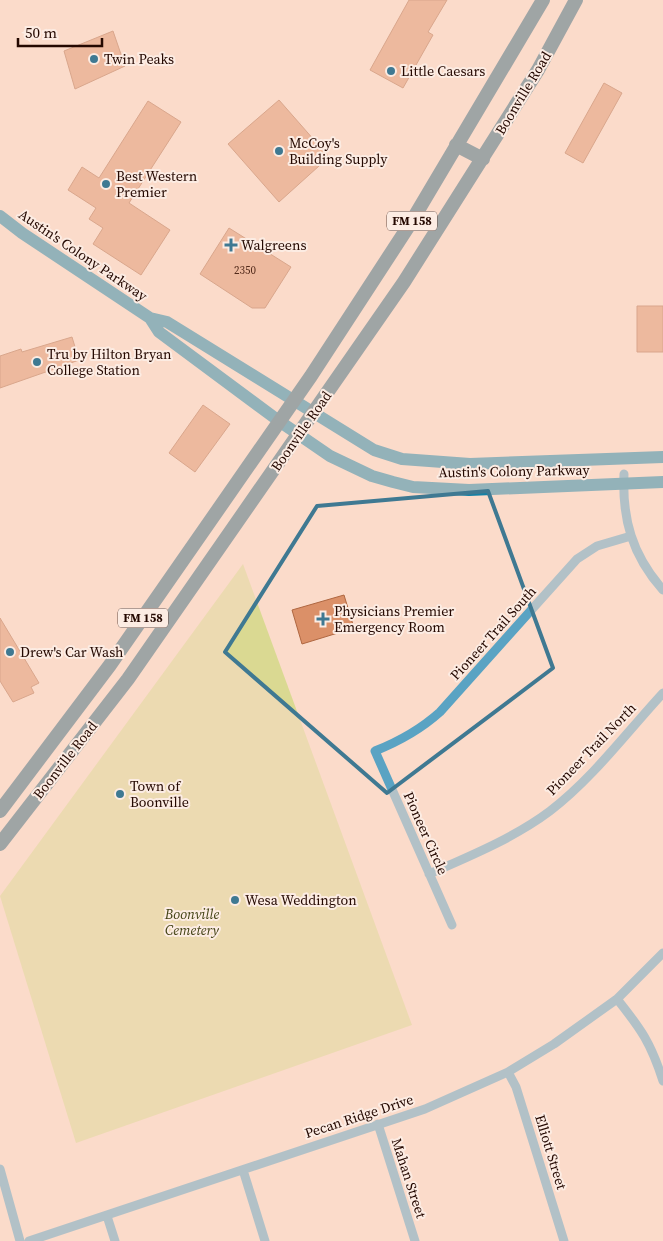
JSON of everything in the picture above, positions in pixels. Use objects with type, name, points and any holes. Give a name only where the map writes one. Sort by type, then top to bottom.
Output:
[{"type":"main road","name":"Boonville Road","points":[[0,811],[110,665],[278,421],[294,401],[392,253],[543,0]]},
{"type":"main road","name":"Boonville Road","points":[[0,844],[128,679],[314,414],[404,282],[483,159],[538,70],[576,0]]},
{"type":"main road","points":[[456,145],[483,159]]},
{"type":"main road","points":[[110,665],[128,679]]},
{"type":"street","name":"Austin's Colony Parkway","points":[[0,216],[22,233],[150,318],[168,322],[374,450],[402,459],[427,463],[470,464],[663,457]]},
{"type":"street","name":"Austin's Colony Parkway","points":[[150,318],[159,332],[278,421],[353,468],[372,476],[413,487],[469,490],[624,478],[663,482]]},
{"type":"street","points":[[624,478],[624,513],[631,536],[643,563],[663,590]]},
{"type":"street","name":"Pioneer Trail South","points":[[375,751],[405,739],[424,727],[440,712],[577,559],[597,546],[631,536]]},
{"type":"street","name":"Pioneer Trail North","points":[[429,874],[518,831],[550,811],[578,786],[663,693]]},
{"type":"street","name":"Pioneer Circle","points":[[375,751],[452,926]]},
{"type":"street","name":"Pecan Ridge Drive","points":[[29,1241],[425,1109],[508,1072],[554,1044],[618,998],[663,953]]},
{"type":"street","points":[[618,998],[644,1033],[653,1050],[663,1081]]},
{"type":"street","name":"Elliott Street","points":[[508,1072],[516,1086],[564,1241]]},
{"type":"street","name":"Mahan Street","points":[[378,1124],[414,1241]]},
{"type":"street","points":[[0,1169],[20,1241]]},
{"type":"street","points":[[243,1170],[265,1241]]},
{"type":"street","points":[[107,1216],[115,1241]]},
{"type":"highlighted area","points":[[488,491],[553,668],[387,793],[225,652],[317,506]]},
{"type":"green space","name":"Boonville Cemetery","points":[[243,564],[412,1025],[76,1143],[0,896]]},
{"type":"building","points":[[409,0],[447,0],[428,32],[433,35],[403,88],[370,70]]},
{"type":"building","name":"Twin Peaks","points":[[113,31],[125,66],[75,89],[64,51]]},
{"type":"building","points":[[604,83],[622,93],[583,163],[565,153]]},
{"type":"building","name":"McCoy's Building Supply","points":[[279,100],[329,157],[279,202],[228,144]]},
{"type":"building","name":"Best Western Premier","points":[[148,101],[181,122],[129,203],[170,230],[141,275],[93,244],[103,228],[89,219],[96,208],[68,190],[82,167],[99,178]]},
{"type":"building","name":"Walgreens","points":[[229,228],[291,267],[265,308],[252,308],[200,274]]},
{"type":"building","points":[[637,306],[663,306],[663,352],[637,352]]},
{"type":"building","name":"Tru by Hilton Bryan College Station","points":[[72,337],[79,360],[68,364],[69,367],[58,371],[57,368],[0,388],[0,356],[21,349],[22,352]]},
{"type":"building","points":[[203,405],[230,424],[195,472],[169,453]]},
{"type":"building","name":"Physicians Premier Emergency Room","points":[[344,595],[354,628],[302,644],[292,610]]},
{"type":"building","name":"Drew's Car Wash","points":[[0,618],[39,683],[31,687],[34,693],[13,702],[0,681]]},
{"type":"place","name":"Twin Peaks","points":[[94,59]]},
{"type":"place","name":"Little Caesars","points":[[391,71]]},
{"type":"place","name":"McCoy's Building Supply","points":[[279,151]]},
{"type":"place","name":"Best Western Premier","points":[[106,184]]},
{"type":"place","name":"Walgreens","points":[[231,245]]},
{"type":"place","name":"Tru by Hilton Bryan College Station","points":[[37,362]]},
{"type":"place","name":"Physicians Premier Emergency Room","points":[[323,619]]},
{"type":"place","name":"Drew's Car Wash","points":[[10,652]]},
{"type":"place","name":"Town of Boonville","points":[[120,794]]},
{"type":"place","name":"Wesa Weddington","points":[[235,900]]}]
